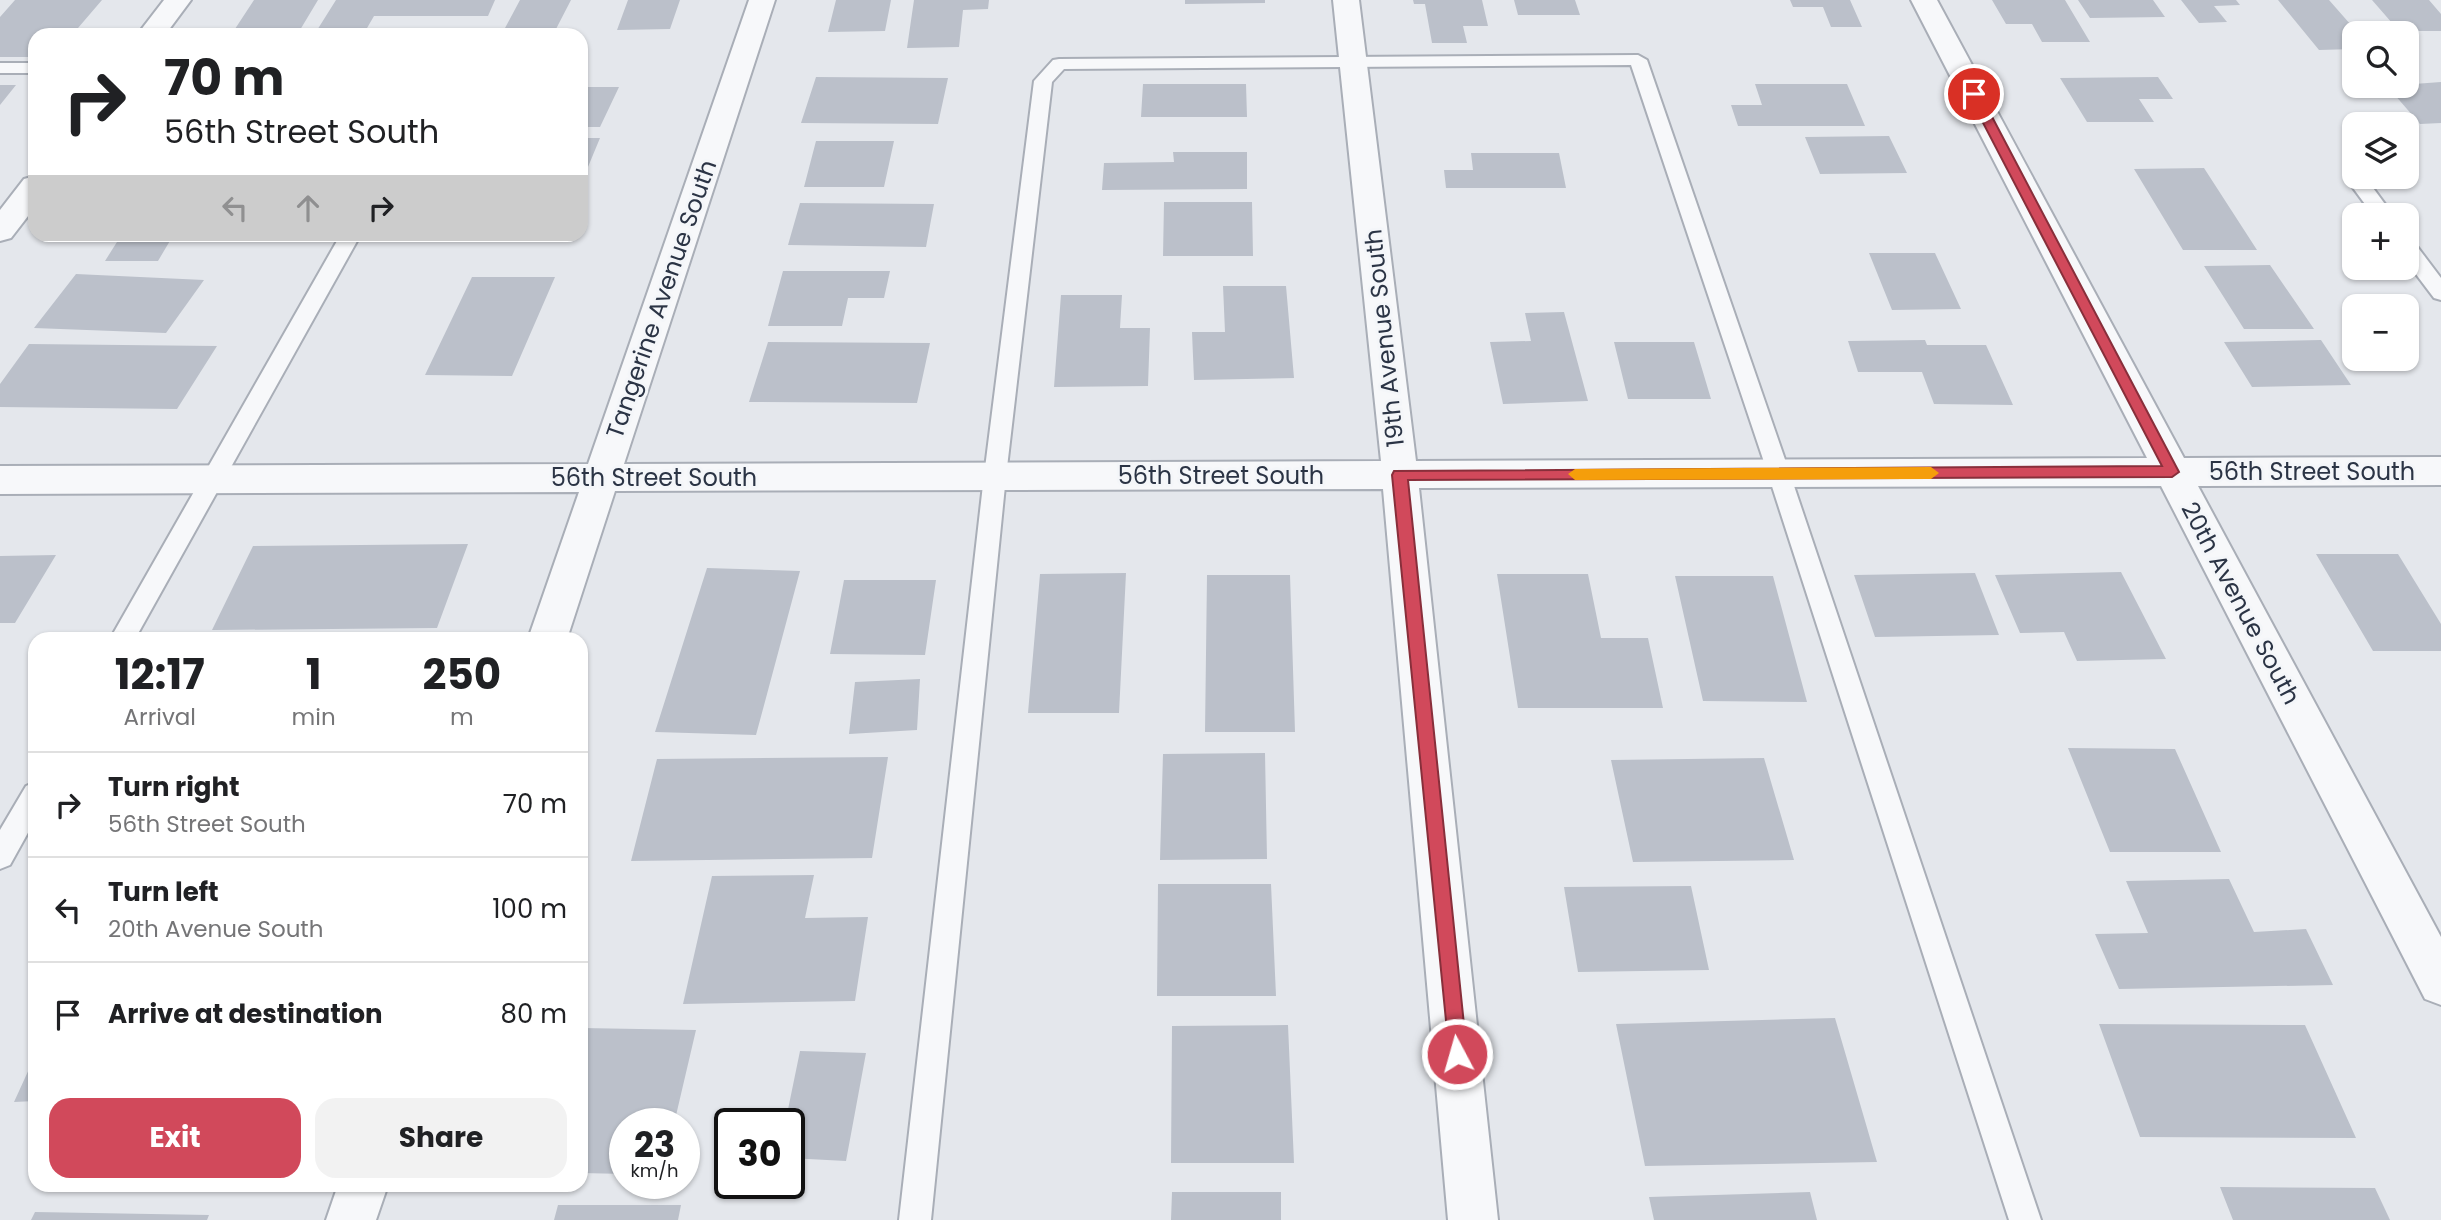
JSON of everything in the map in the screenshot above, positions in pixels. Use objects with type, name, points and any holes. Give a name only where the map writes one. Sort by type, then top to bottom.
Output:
[{"type":"street","points":[[156,28],[178,0]]},
{"type":"street","name":"Tangerine Avenue South","points":[[549,632],[762,0]]},
{"type":"street","name":"19th Avenue South","points":[[1346,0],[1400,475],[1473,1220]]},
{"type":"street","name":"20th Avenue South","points":[[1924,0],[2441,983]]},
{"type":"street","points":[[0,232],[28,195]]},
{"type":"street","name":"56th Street South","points":[[0,480],[2441,471]]},
{"type":"street","points":[[351,1220],[361,1192]]},
{"type":"lane","points":[[915,1220],[995,476],[1043,81],[1059,64],[1638,60],[1779,474],[2025,1220]]},
{"type":"lane","points":[[0,68],[28,68]]},
{"type":"lane","points":[[126,632],[346,242]]},
{"type":"lane","points":[[2419,263],[2441,293]]},
{"type":"lane","points":[[0,856],[28,806]]},
{"type":"building","points":[[15,0],[102,0],[78,28],[28,28],[28,57],[0,57],[0,17]]},
{"type":"building","points":[[254,0],[318,0],[301,28],[236,28]]},
{"type":"building","points":[[336,0],[495,0],[488,16],[374,16],[367,28],[318,28]]},
{"type":"building","points":[[520,0],[571,0],[557,28],[505,28]]},
{"type":"building","points":[[628,0],[680,0],[670,29],[617,30]]},
{"type":"building","points":[[836,0],[891,0],[885,31],[828,32]]},
{"type":"building","points":[[914,0],[989,0],[988,9],[963,10],[959,47],[907,48]]},
{"type":"building","points":[[1185,0],[1265,0],[1265,3],[1185,4]]},
{"type":"building","points":[[1413,0],[1482,0],[1488,26],[1463,26],[1467,43],[1432,43],[1425,4],[1414,4]]},
{"type":"building","points":[[1514,0],[1575,0],[1580,15],[1518,15]]},
{"type":"building","points":[[1790,0],[1850,0],[1862,27],[1831,27],[1823,7],[1793,7]]},
{"type":"building","points":[[1992,0],[2065,0],[2090,42],[2042,42],[2032,24],[2006,24]]},
{"type":"building","points":[[2078,0],[2153,0],[2165,17],[2090,18]]},
{"type":"building","points":[[2181,0],[2236,0],[2240,5],[2214,6],[2227,22],[2199,23]]},
{"type":"building","points":[[2278,0],[2329,0],[2347,21],[2342,21],[2342,49],[2319,50]]},
{"type":"building","points":[[2372,0],[2429,0],[2441,14],[2441,31],[2419,31],[2419,21],[2390,21]]},
{"type":"building","points":[[816,77],[948,78],[938,124],[801,123]]},
{"type":"building","points":[[2158,77],[2173,99],[2139,99],[2154,122],[2087,122],[2060,78]]},
{"type":"building","points":[[2441,82],[2441,123],[2420,124],[2419,112],[2410,112],[2397,98],[2419,98],[2419,84]]},
{"type":"building","points":[[1143,84],[1246,84],[1247,117],[1141,117]]},
{"type":"building","points":[[1755,84],[1847,84],[1865,126],[1738,126],[1731,105],[1762,105]]},
{"type":"building","points":[[0,85],[16,85],[0,105]]},
{"type":"building","points":[[588,87],[619,87],[600,127],[588,127]]},
{"type":"building","points":[[1889,136],[1907,173],[1820,174],[1805,137]]},
{"type":"building","points":[[588,138],[600,138],[588,167]]},
{"type":"building","points":[[816,141],[894,141],[884,187],[804,187]]},
{"type":"building","points":[[1173,152],[1247,152],[1247,189],[1102,190],[1104,163],[1174,162]]},
{"type":"building","points":[[1471,153],[1559,153],[1566,188],[1446,188],[1444,170],[1473,170]]},
{"type":"building","points":[[2204,168],[2257,250],[2183,250],[2134,169]]},
{"type":"building","points":[[1164,202],[1252,202],[1253,256],[1163,256]]},
{"type":"building","points":[[800,203],[934,204],[926,247],[788,245]]},
{"type":"building","points":[[117,242],[169,242],[158,261],[105,261]]},
{"type":"building","points":[[1869,253],[1935,253],[1961,309],[1892,310]]},
{"type":"building","points":[[2270,265],[2314,329],[2244,329],[2204,266]]},
{"type":"building","points":[[783,271],[890,271],[884,298],[848,298],[842,326],[768,326]]},
{"type":"building","points":[[76,274],[204,280],[166,333],[34,328]]},
{"type":"building","points":[[472,277],[555,277],[512,376],[425,375]]},
{"type":"building","points":[[1223,286],[1286,286],[1294,378],[1194,380],[1192,332],[1225,332]]},
{"type":"building","points":[[1061,295],[1122,295],[1120,328],[1150,328],[1148,386],[1054,387]]},
{"type":"building","points":[[1564,312],[1588,401],[1503,404],[1490,342],[1531,341],[1525,313]]},
{"type":"building","points":[[1925,340],[1927,345],[1986,345],[2013,405],[1934,404],[1922,372],[1858,372],[1848,341]]},
{"type":"building","points":[[2321,340],[2351,385],[2252,387],[2224,342]]},
{"type":"building","points":[[768,342],[930,343],[917,403],[749,402]]},
{"type":"building","points":[[1614,342],[1694,342],[1711,399],[1628,399]]},
{"type":"building","points":[[29,344],[217,346],[177,409],[0,407],[0,384]]},
{"type":"building","points":[[468,544],[437,628],[212,630],[253,546]]},
{"type":"building","points":[[2316,554],[2398,554],[2441,624],[2441,651],[2373,651]]},
{"type":"building","points":[[56,555],[15,623],[0,623],[0,556]]},
{"type":"building","points":[[707,568],[800,571],[756,735],[655,732]]},
{"type":"building","points":[[2121,572],[2166,659],[2077,661],[2064,632],[2020,633],[1995,575]]},
{"type":"building","points":[[1126,573],[1119,713],[1028,713],[1040,574]]},
{"type":"building","points":[[1975,573],[1999,635],[1875,637],[1854,575]]},
{"type":"building","points":[[1497,574],[1588,574],[1601,638],[1648,638],[1663,708],[1518,708]]},
{"type":"building","points":[[1207,575],[1290,575],[1295,732],[1205,732]]},
{"type":"building","points":[[1675,576],[1773,576],[1807,702],[1703,701]]},
{"type":"building","points":[[844,580],[936,580],[925,655],[830,654]]},
{"type":"building","points":[[920,679],[917,730],[849,734],[855,682]]},
{"type":"building","points":[[2068,748],[2175,749],[2221,852],[2110,852]]},
{"type":"building","points":[[1265,753],[1267,859],[1160,860],[1163,754]]},
{"type":"building","points":[[888,757],[872,858],[631,861],[657,759]]},
{"type":"building","points":[[1764,758],[1794,860],[1633,862],[1611,760]]},
{"type":"building","points":[[814,875],[805,918],[868,917],[855,1001],[683,1004],[712,876]]},
{"type":"building","points":[[2229,879],[2254,932],[2306,929],[2333,985],[2119,989],[2095,934],[2148,933],[2126,881]]},
{"type":"building","points":[[1158,884],[1271,884],[1276,996],[1157,996]]},
{"type":"building","points":[[1691,886],[1709,970],[1578,972],[1564,887]]},
{"type":"building","points":[[1835,1018],[1877,1162],[1645,1166],[1616,1024]]},
{"type":"building","points":[[2099,1024],[2305,1025],[2356,1138],[2140,1137]]},
{"type":"building","points":[[1288,1025],[1294,1163],[1171,1163],[1172,1026]]},
{"type":"building","points":[[588,1028],[696,1030],[678,1108],[609,1108],[609,1174],[588,1173]]},
{"type":"building","points":[[800,1051],[866,1053],[846,1161],[805,1159],[805,1108],[788,1108]]},
{"type":"building","points":[[28,1071],[28,1101],[14,1102]]},
{"type":"building","points":[[2220,1187],[2375,1188],[2390,1220],[2233,1220]]},
{"type":"building","points":[[1172,1192],[1281,1192],[1281,1220],[1171,1220]]},
{"type":"building","points":[[1810,1192],[1817,1220],[1654,1220],[1649,1197]]},
{"type":"building","points":[[558,1205],[681,1205],[678,1220],[554,1220]]},
{"type":"building","points":[[35,1212],[209,1215],[207,1220],[31,1220]]},
{"type":"slow traffic","points":[[1575,474],[1931,473]]},
{"type":"route","points":[[1457,1054],[1400,475],[2172,472],[1974,94]]}]
